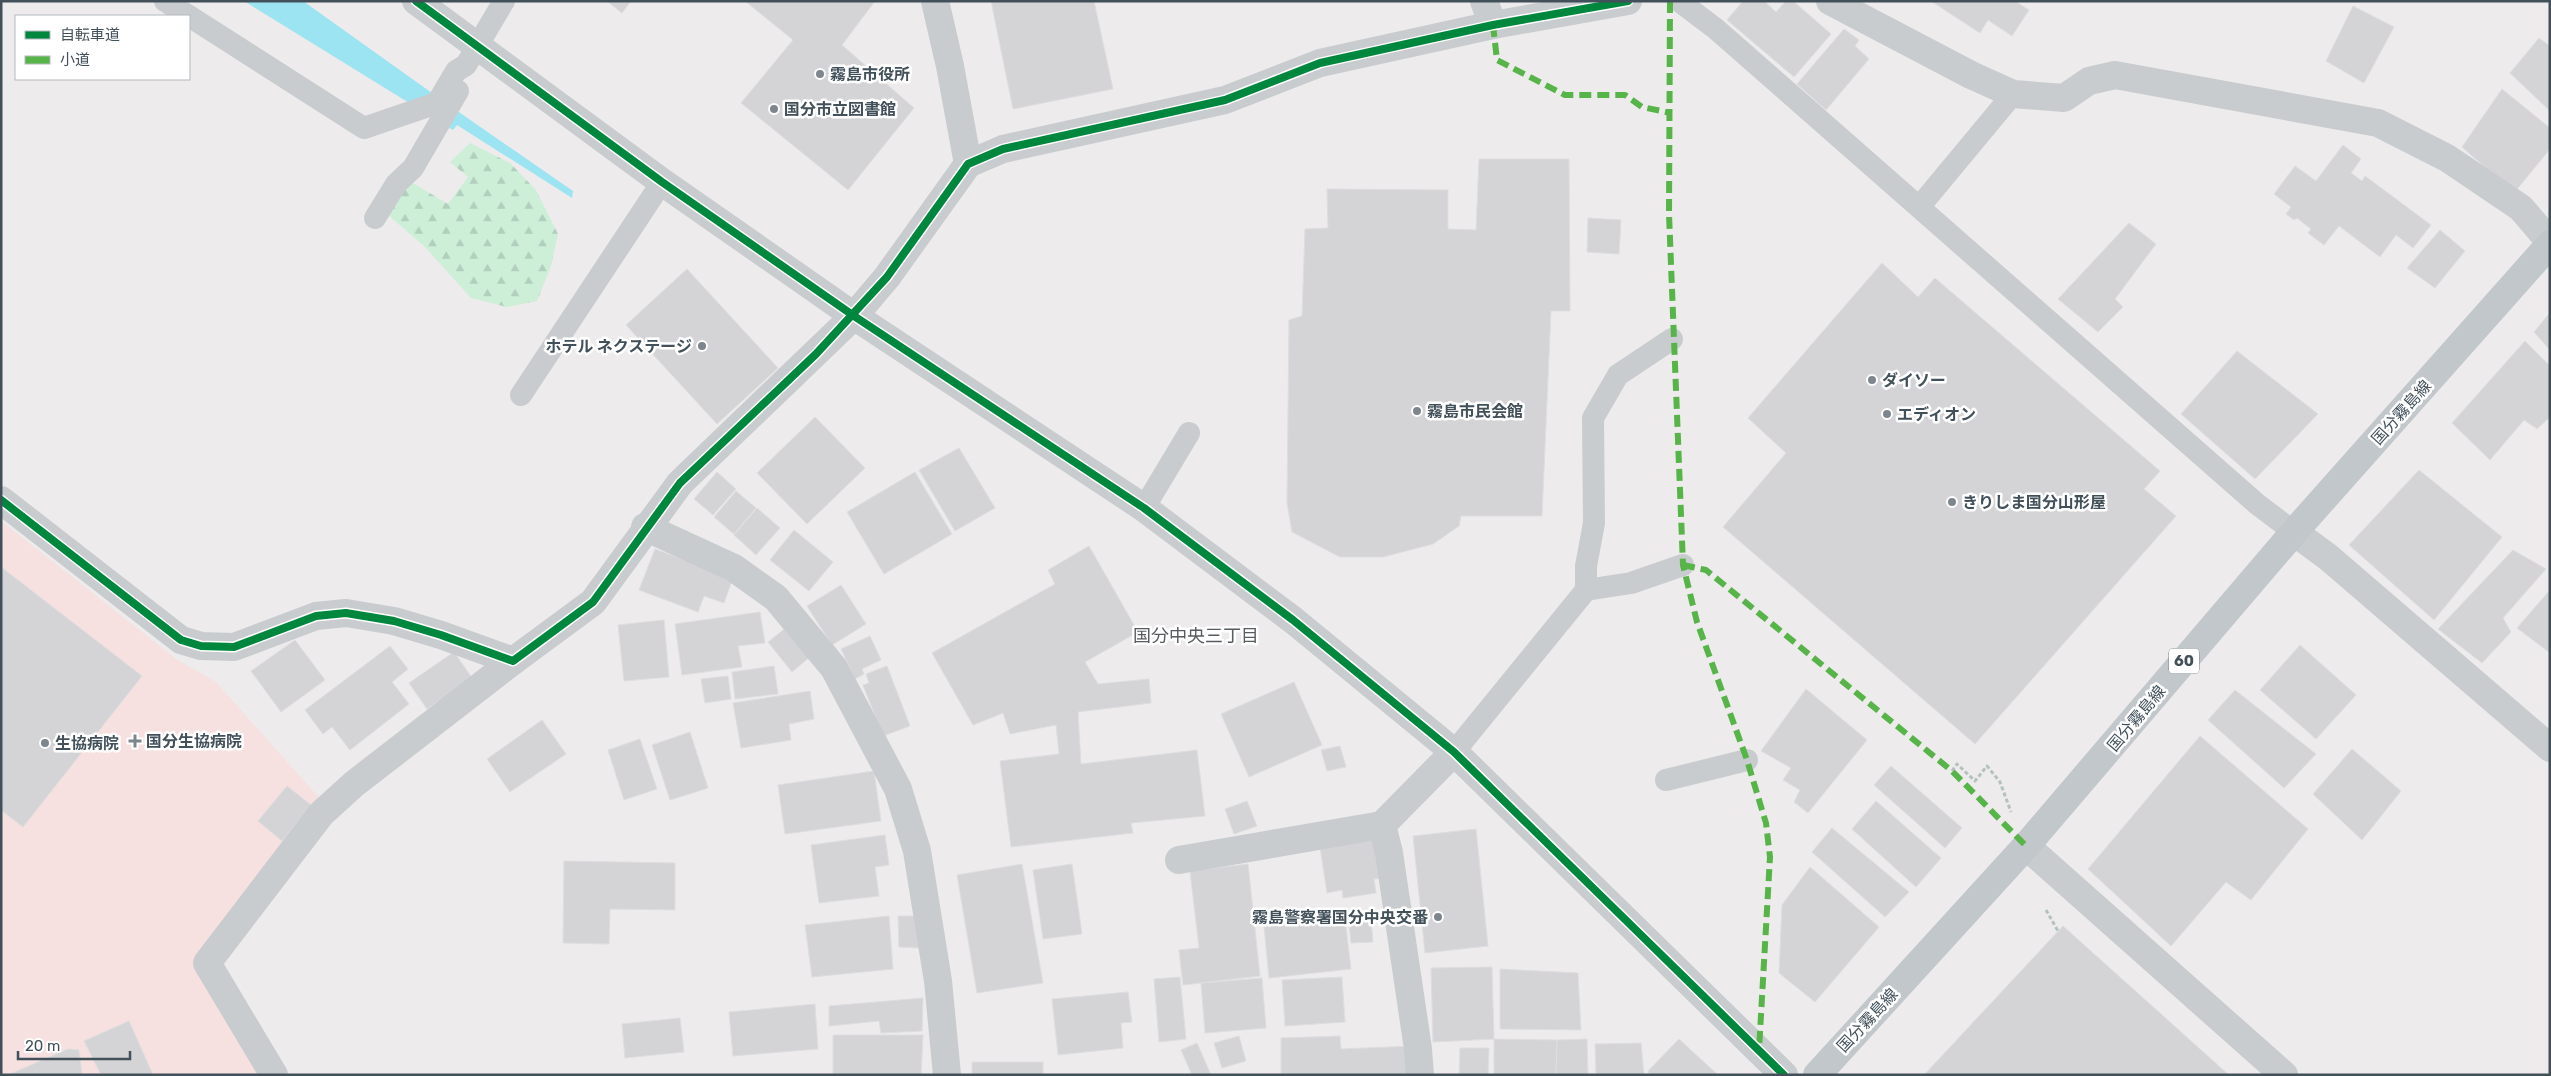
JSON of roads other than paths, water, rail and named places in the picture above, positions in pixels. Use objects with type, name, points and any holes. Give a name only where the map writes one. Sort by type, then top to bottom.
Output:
[{"type":"main road","name":"国分霧島線","points":[[1816,1075],[2026,846],[2294,532],[2550,243]]},
{"type":"street","points":[[416,1],[662,182],[854,316],[1144,508],[1293,620],[1454,752],[1784,1075]]},
{"type":"street","points":[[934,1],[950,66],[968,164]]},
{"type":"street","points":[[274,1075],[207,963],[320,814],[354,784],[513,661],[593,602],[680,483],[854,316],[887,277],[968,164],[1003,149],[1225,100],[1320,64],[1488,13],[1628,1]]},
{"type":"street","points":[[1830,1],[1971,75],[2013,94],[2064,98],[2089,81],[2116,75],[2378,123],[2447,158],[2522,208],[2550,243]]},
{"type":"street","points":[[1,500],[181,640],[201,646],[234,647],[316,616],[346,613],[394,621],[513,661]]},
{"type":"street","points":[[646,527],[734,568],[776,598],[834,668],[898,789],[917,851],[938,981],[947,1075]]},
{"type":"street","points":[[2294,532],[2328,556],[2550,748]]},
{"type":"street","points":[[1179,860],[1382,825],[1454,752]]},
{"type":"street","points":[[1382,825],[1389,853],[1418,1049],[1420,1075]]},
{"type":"street","points":[[2026,846],[2284,1075]]},
{"type":"lane","points":[[165,1],[187,15]]},
{"type":"lane","points":[[190,17],[364,128],[437,103],[456,71],[466,65],[504,1]]},
{"type":"lane","points":[[1679,1],[1716,29],[1920,206],[2257,504],[2294,532]]},
{"type":"lane","points":[[376,218],[396,184],[413,168],[461,87],[466,78],[466,65]]},
{"type":"lane","points":[[1920,206],[2013,94]]},
{"type":"lane","points":[[521,395],[662,182]]},
{"type":"lane","points":[[1454,752],[1586,590],[1586,566],[1594,523],[1593,418],[1618,375],[1672,339]]},
{"type":"lane","points":[[1144,508],[1190,433]]},
{"type":"lane","points":[[1586,590],[1631,583],[1683,565]]},
{"type":"lane","points":[[1666,780],[1747,760]]},
{"type":"water","points":[[244,1],[303,1],[573,191],[572,198],[457,125],[453,130]]},
{"type":"place","name":"霧島市役所","points":[[820,74]]},
{"type":"place","name":"国分市立図書館","points":[[774,109]]},
{"type":"place","name":"ホテル ネクステージ","points":[[702,346]]},
{"type":"place","name":"ダイソー","points":[[1872,380]]},
{"type":"place","name":"霧島市民会館","points":[[1417,411]]},
{"type":"place","name":"エディオン","points":[[1887,414]]},
{"type":"place","name":"きりしま国分山形屋","points":[[1952,502]]},
{"type":"place","name":"国分生協病院","points":[[135,741]]},
{"type":"place","name":"生協病院","points":[[45,743]]},
{"type":"place","name":"霧島警察署国分中央交番","points":[[1438,917]]},
{"type":"district","name":"国分中央三丁目","points":[[1196,636]]}]
